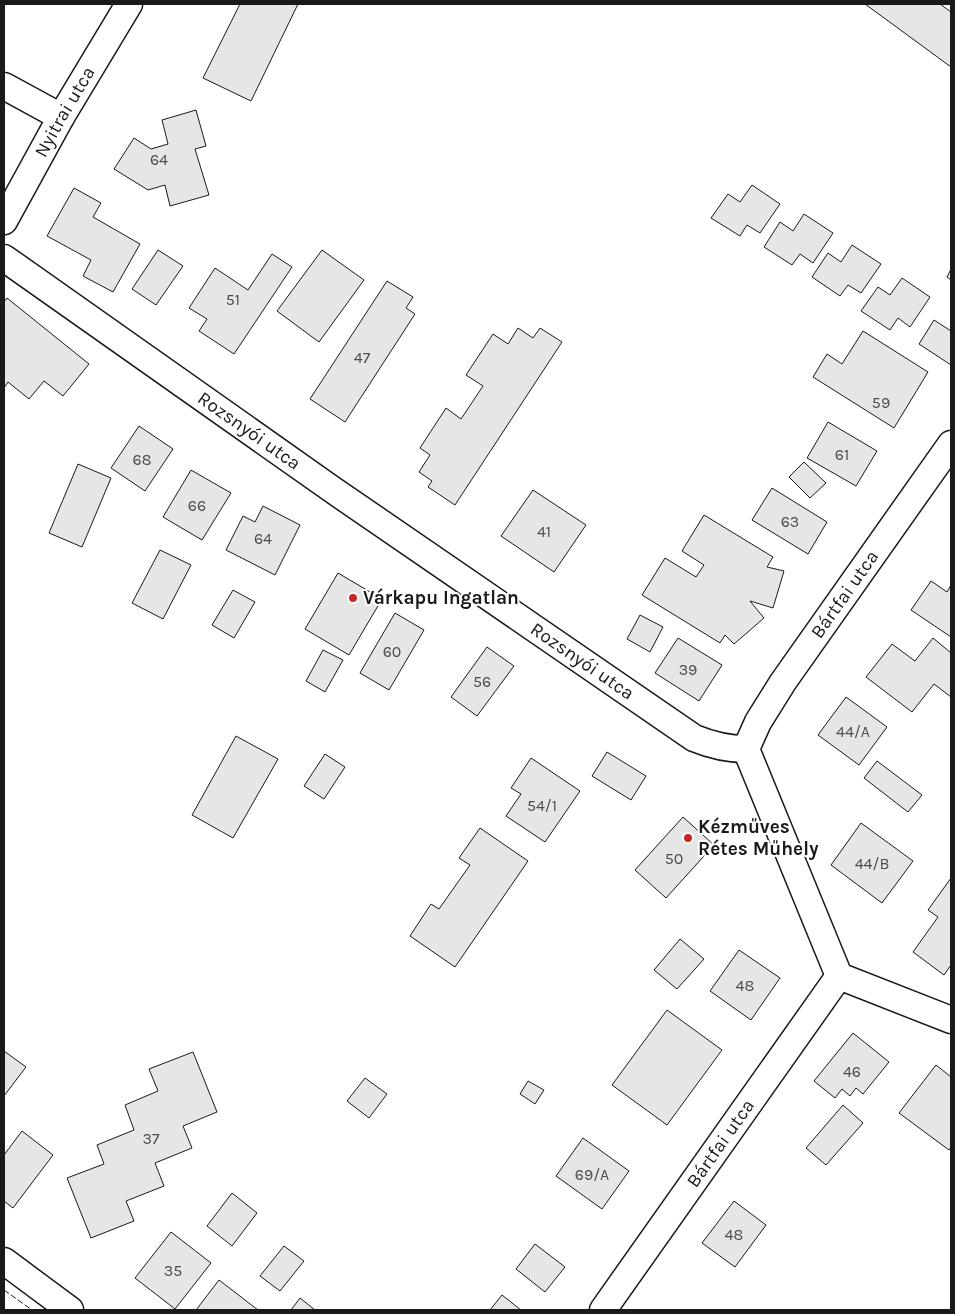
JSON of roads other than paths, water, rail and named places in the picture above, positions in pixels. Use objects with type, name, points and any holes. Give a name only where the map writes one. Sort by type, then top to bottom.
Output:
[{"type":"street","name":"Nyitrai utca","points":[[4,221],[61,117],[129,4]]},
{"type":"street","points":[[4,86],[61,117]]},
{"type":"street","name":"Rozsnyói utca","points":[[4,258],[345,499],[694,738],[728,749],[746,749]]},
{"type":"street","name":"Bártfai utca","points":[[746,749],[758,722],[783,682],[951,444]]},
{"type":"street","points":[[746,749],[839,976],[951,1020]]},
{"type":"street","name":"Bártfai utca","points":[[603,1310],[839,976]]},
{"type":"street","points":[[4,1261],[70,1310]]},
{"type":"place","name":"Várkapu Ingatlan","points":[[353,598]]},
{"type":"place","name":"Kézműves Rétes Műhely","points":[[688,838]]}]
